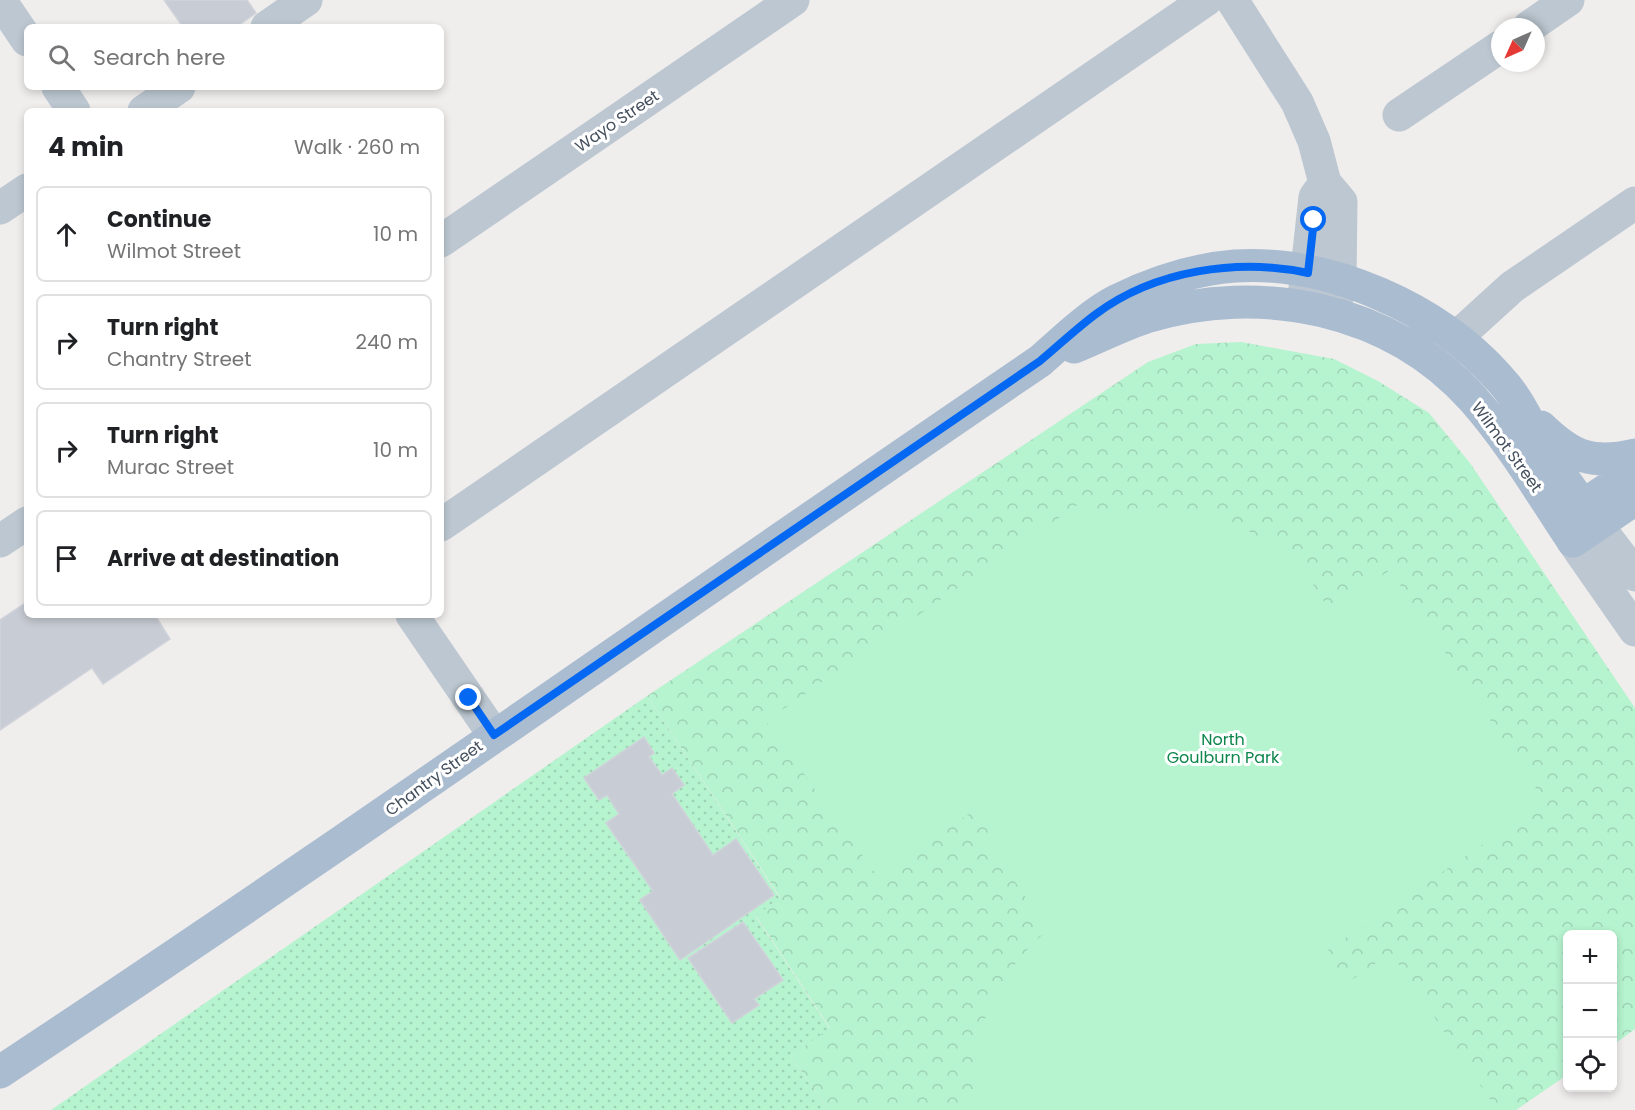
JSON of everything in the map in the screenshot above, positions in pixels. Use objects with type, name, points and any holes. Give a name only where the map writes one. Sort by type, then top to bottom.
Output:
[{"type":"main road","name":"Chantry Street","points":[[0,1072],[319,859],[494,735],[1040,361],[1106,307],[1175,277],[1234,266],[1261,266],[1340,280]]},
{"type":"main road","name":"Wilmot Street","points":[[1340,280],[1358,284],[1407,306],[1456,338],[1492,370],[1516,398],[1541,444],[1578,523]]},
{"type":"main road","name":"Wilmot Street","points":[[1040,361],[1121,326],[1172,310],[1231,302],[1259,302],[1303,306],[1334,313],[1392,336],[1415,349],[1455,381],[1578,523]]},
{"type":"main road","points":[[1516,398],[1564,448],[1581,456],[1598,460],[1635,454]]},
{"type":"main road","points":[[1578,523],[1635,471]]},
{"type":"main road","points":[[1578,523],[1635,499]]},
{"type":"street","points":[[0,0],[24,36]]},
{"type":"street","points":[[271,24],[306,0]]},
{"type":"street","name":"Wayo Street","points":[[444,239],[793,0]]},
{"type":"street","points":[[444,523],[1206,0]]},
{"type":"street","points":[[1232,0],[1297,102],[1314,141],[1325,183],[1341,202],[1340,280],[1334,313]]},
{"type":"street","points":[[1542,18],[1568,0]]},
{"type":"street","points":[[1399,115],[1491,52]]},
{"type":"street","points":[[60,90],[72,108]]},
{"type":"street","points":[[148,108],[175,90]]},
{"type":"street","points":[[1303,306],[1315,197],[1325,183]]},
{"type":"street","points":[[0,208],[24,192]]},
{"type":"street","points":[[1456,338],[1512,287],[1635,203]]},
{"type":"street","name":"Wilmot Street","points":[[1578,523],[1635,575]]},
{"type":"street","name":"Wilmot Street","points":[[1578,523],[1635,630]]},
{"type":"street","points":[[0,541],[24,525]]},
{"type":"street","points":[[414,618],[494,735]]},
{"type":"green space","name":"North Goulburn Park","points":[[1241,342],[1334,359],[1378,381],[1429,413],[1470,463],[1635,708],[1635,1029],[1617,1042],[1617,930],[1563,930],[1563,1078],[1516,1110],[828,1110],[791,1056],[830,1028],[756,916],[780,897],[647,696],[1148,362],[1196,344]]},
{"type":"green space","points":[[1083,501],[1095,517],[1122,510],[1149,507],[1176,509],[1202,513],[1253,533],[1276,548],[1303,571],[1330,611],[1390,570],[1545,802],[1325,952],[1347,983],[1391,953],[1497,1110],[977,1110],[974,1065],[984,1022],[1010,972],[1021,957],[1048,930],[988,842],[1000,834],[979,807],[878,877],[766,721]]},
{"type":"green space","points":[[647,696],[780,898],[756,917],[830,1029],[791,1056],[828,1110],[51,1110]]},
{"type":"building","points":[[164,0],[247,0],[256,13],[240,24],[181,24]]},
{"type":"building","points":[[24,604],[24,618],[157,618],[170,639],[103,684],[92,668],[0,730],[0,620]]},
{"type":"building","points":[[644,737],[654,753],[649,757],[662,775],[672,768],[684,785],[672,794],[713,855],[736,839],[774,895],[680,960],[640,900],[653,891],[606,823],[619,814],[607,795],[599,800],[584,778]]},
{"type":"building","points":[[743,922],[783,980],[754,999],[759,1005],[732,1023],[688,958]]},
{"type":"route","points":[[469,698],[494,735],[1040,361],[1097,313],[1116,301],[1175,277],[1234,266],[1287,268],[1308,273],[1314,220]]}]
